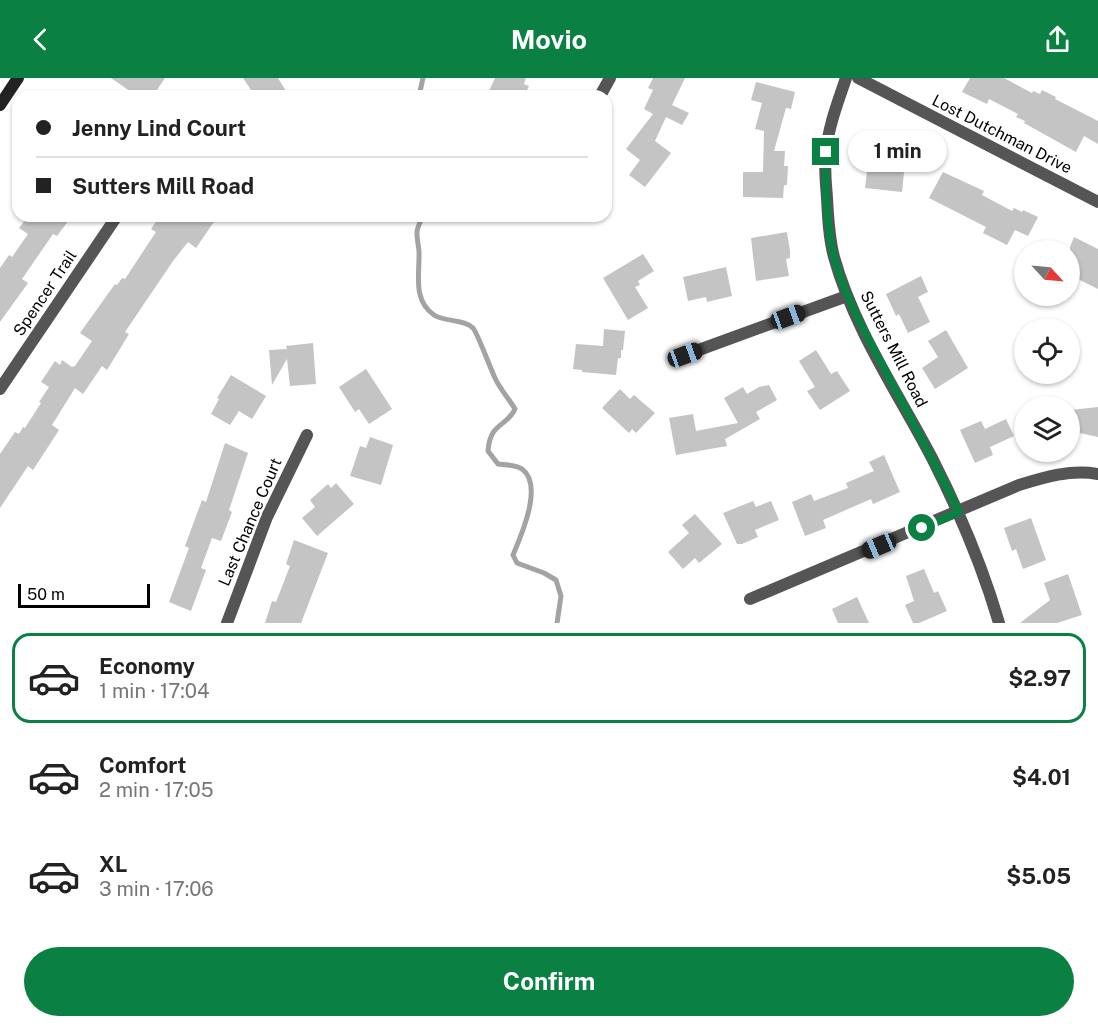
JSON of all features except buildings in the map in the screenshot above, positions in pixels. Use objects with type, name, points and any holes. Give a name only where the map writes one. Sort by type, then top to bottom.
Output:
[{"type":"main road","points":[[0,105],[18,78]]},
{"type":"street","name":"Sutters Mill Road","points":[[846,78],[830,129],[825,174],[834,256],[847,296],[866,335],[959,512],[981,567],[999,623]]},
{"type":"street","name":"Lost Dutchman Drive","points":[[858,78],[1098,202]]},
{"type":"street","name":"Spencer Trail","points":[[0,389],[113,222]]},
{"type":"street","points":[[685,355],[847,296]]},
{"type":"street","name":"Last Chance Court","points":[[227,623],[267,517],[307,435]]},
{"type":"street","points":[[750,599],[1019,485],[1043,477],[1067,473],[1098,474]]},
{"type":"waterway","points":[[420,90],[423,78]]},
{"type":"waterway","points":[[420,222],[417,234],[418,277],[423,302],[434,315],[465,323],[473,328],[497,382],[515,409],[512,415],[495,430],[489,442],[488,451],[498,464],[520,468],[528,477],[531,487],[529,511],[513,555],[517,563],[556,580],[561,596],[557,623]]},
{"type":"route","points":[[826,152],[825,174],[829,222],[834,256],[847,296],[959,512],[922,528]]}]
